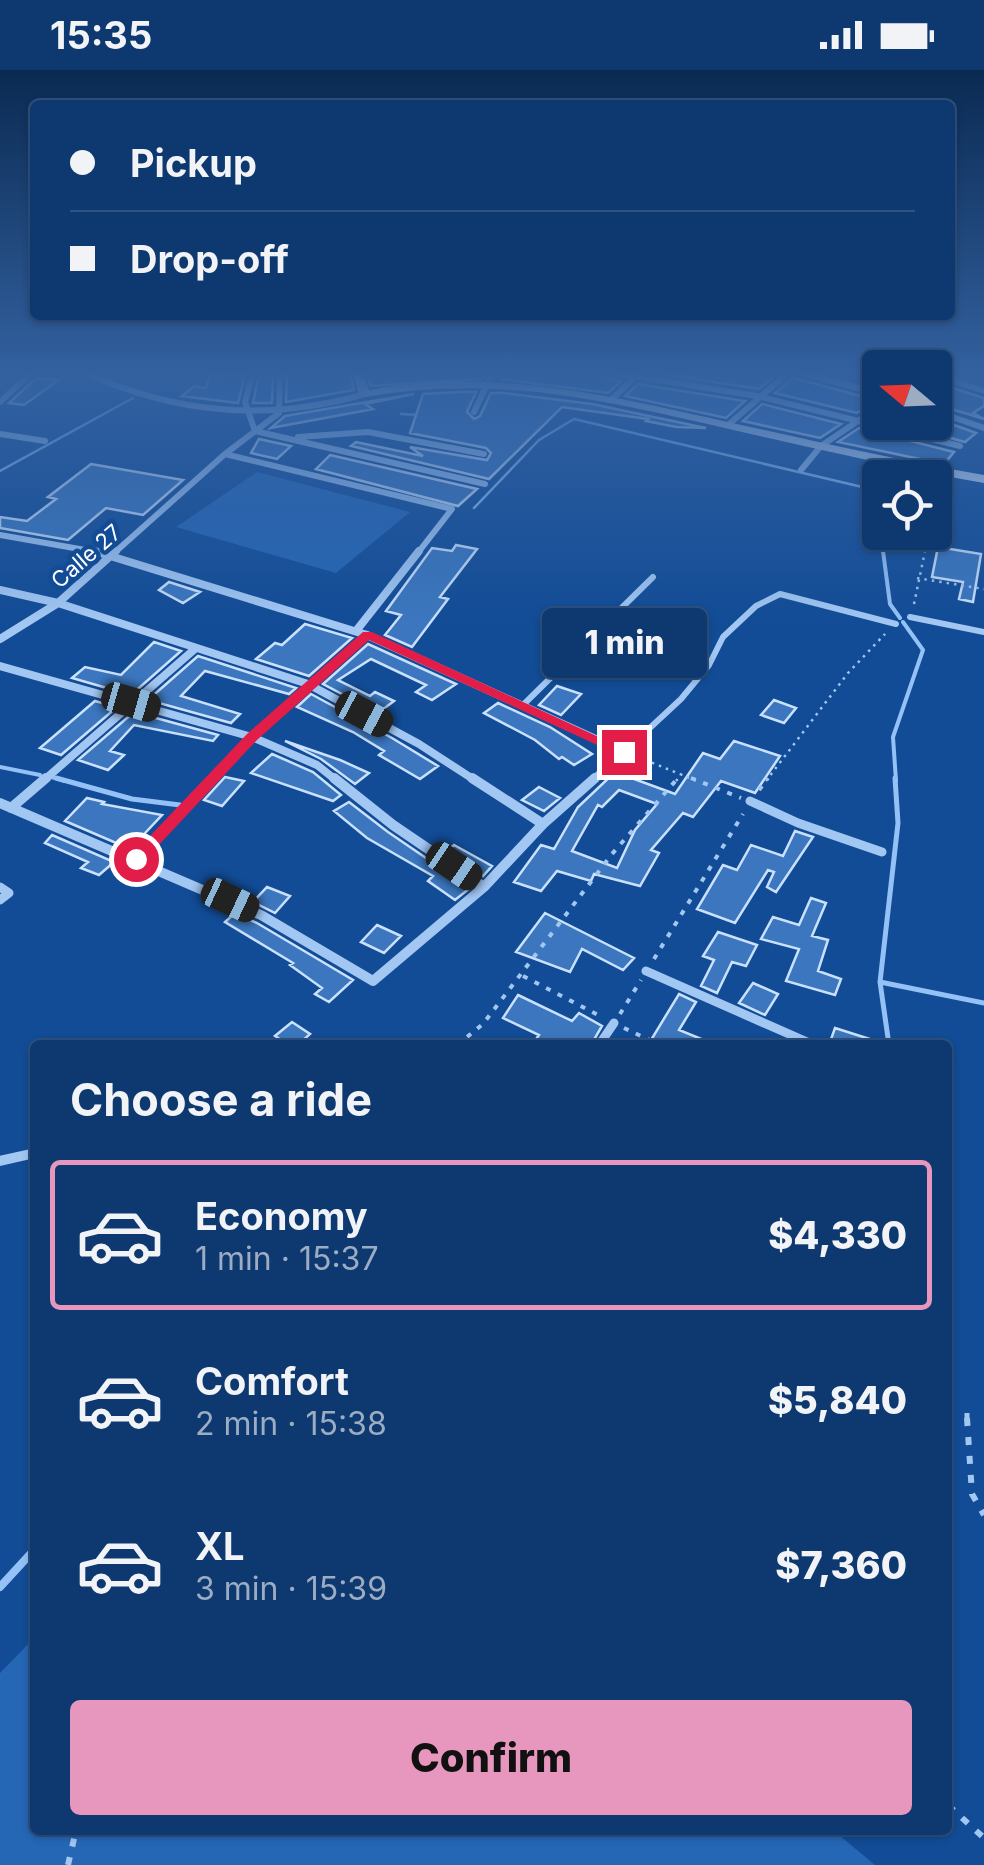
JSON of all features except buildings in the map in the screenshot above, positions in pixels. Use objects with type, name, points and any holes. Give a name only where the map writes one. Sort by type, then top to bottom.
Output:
[{"type":"main road","points":[[952,473],[984,479]]},
{"type":"street","name":"Calle 27","points":[[0,639],[58,603],[223,456]]},
{"type":"street","points":[[232,456],[452,509],[356,632]]},
{"type":"street","points":[[367,456],[486,484]]},
{"type":"street","points":[[802,470],[813,456]]},
{"type":"street","points":[[0,535],[115,555],[367,635],[624,752]]},
{"type":"street","points":[[522,706],[653,578]]},
{"type":"street","points":[[0,590],[58,603],[308,684],[419,744],[543,824]]},
{"type":"street","points":[[0,803],[262,916],[373,981],[484,887],[543,824],[624,752],[640,743],[706,668],[721,649],[723,638],[756,606],[780,594],[896,624]]},
{"type":"street","points":[[910,616],[984,632]]},
{"type":"street","points":[[603,627],[706,668]]},
{"type":"street","points":[[136,859],[252,737],[367,635]]},
{"type":"street","points":[[12,808],[196,648]]},
{"type":"street","points":[[0,666],[252,737],[317,765],[393,825],[484,887]]},
{"type":"street","points":[[750,802],[798,824],[882,852]]},
{"type":"street","points":[[0,888],[9,893],[0,900]]},
{"type":"street","points":[[646,971],[802,1040]]},
{"type":"street","points":[[603,1040],[614,1024]]},
{"type":"street","points":[[0,1161],[30,1155]]},
{"type":"path","points":[[910,616],[924,550]]},
{"type":"path","points":[[917,578],[984,589]]},
{"type":"path","points":[[614,1024],[750,802],[848,673],[896,624]]},
{"type":"path","points":[[624,752],[750,802]]},
{"type":"path","points":[[463,1040],[484,1024],[612,854],[682,774]]},
{"type":"path","points":[[523,976],[649,1040]]},
{"type":"path","points":[[966,1413],[972,1494],[984,1514]]},
{"type":"path","points":[[952,1810],[984,1838]]},
{"type":"path","points":[[68,1865],[75,1835]]},
{"type":"shaded area","points":[[257,472],[410,512],[336,573],[176,527]]},
{"type":"shaded area","points":[[30,1642],[30,1835],[839,1835],[875,1865],[0,1865],[0,1673]]},
{"type":"waterway","points":[[0,471],[28,456]]},
{"type":"waterway","points":[[474,508],[524,456]]},
{"type":"waterway","points":[[730,456],[862,487]]},
{"type":"waterway","points":[[882,550],[883,554]]},
{"type":"waterway","points":[[883,551],[890,604],[900,618]]},
{"type":"waterway","points":[[896,781],[893,737],[923,650],[903,622]]},
{"type":"waterway","points":[[0,767],[40,775]]},
{"type":"waterway","points":[[48,776],[65,781]]},
{"type":"waterway","points":[[56,778],[132,799],[180,805]]},
{"type":"waterway","points":[[880,982],[898,823],[895,778]]},
{"type":"waterway","points":[[880,982],[984,1003]]},
{"type":"waterway","points":[[880,982],[888,1040]]},
{"type":"waterway","points":[[0,1587],[30,1554]]},
{"type":"route","points":[[136,859],[252,737],[367,635],[624,752]]}]
